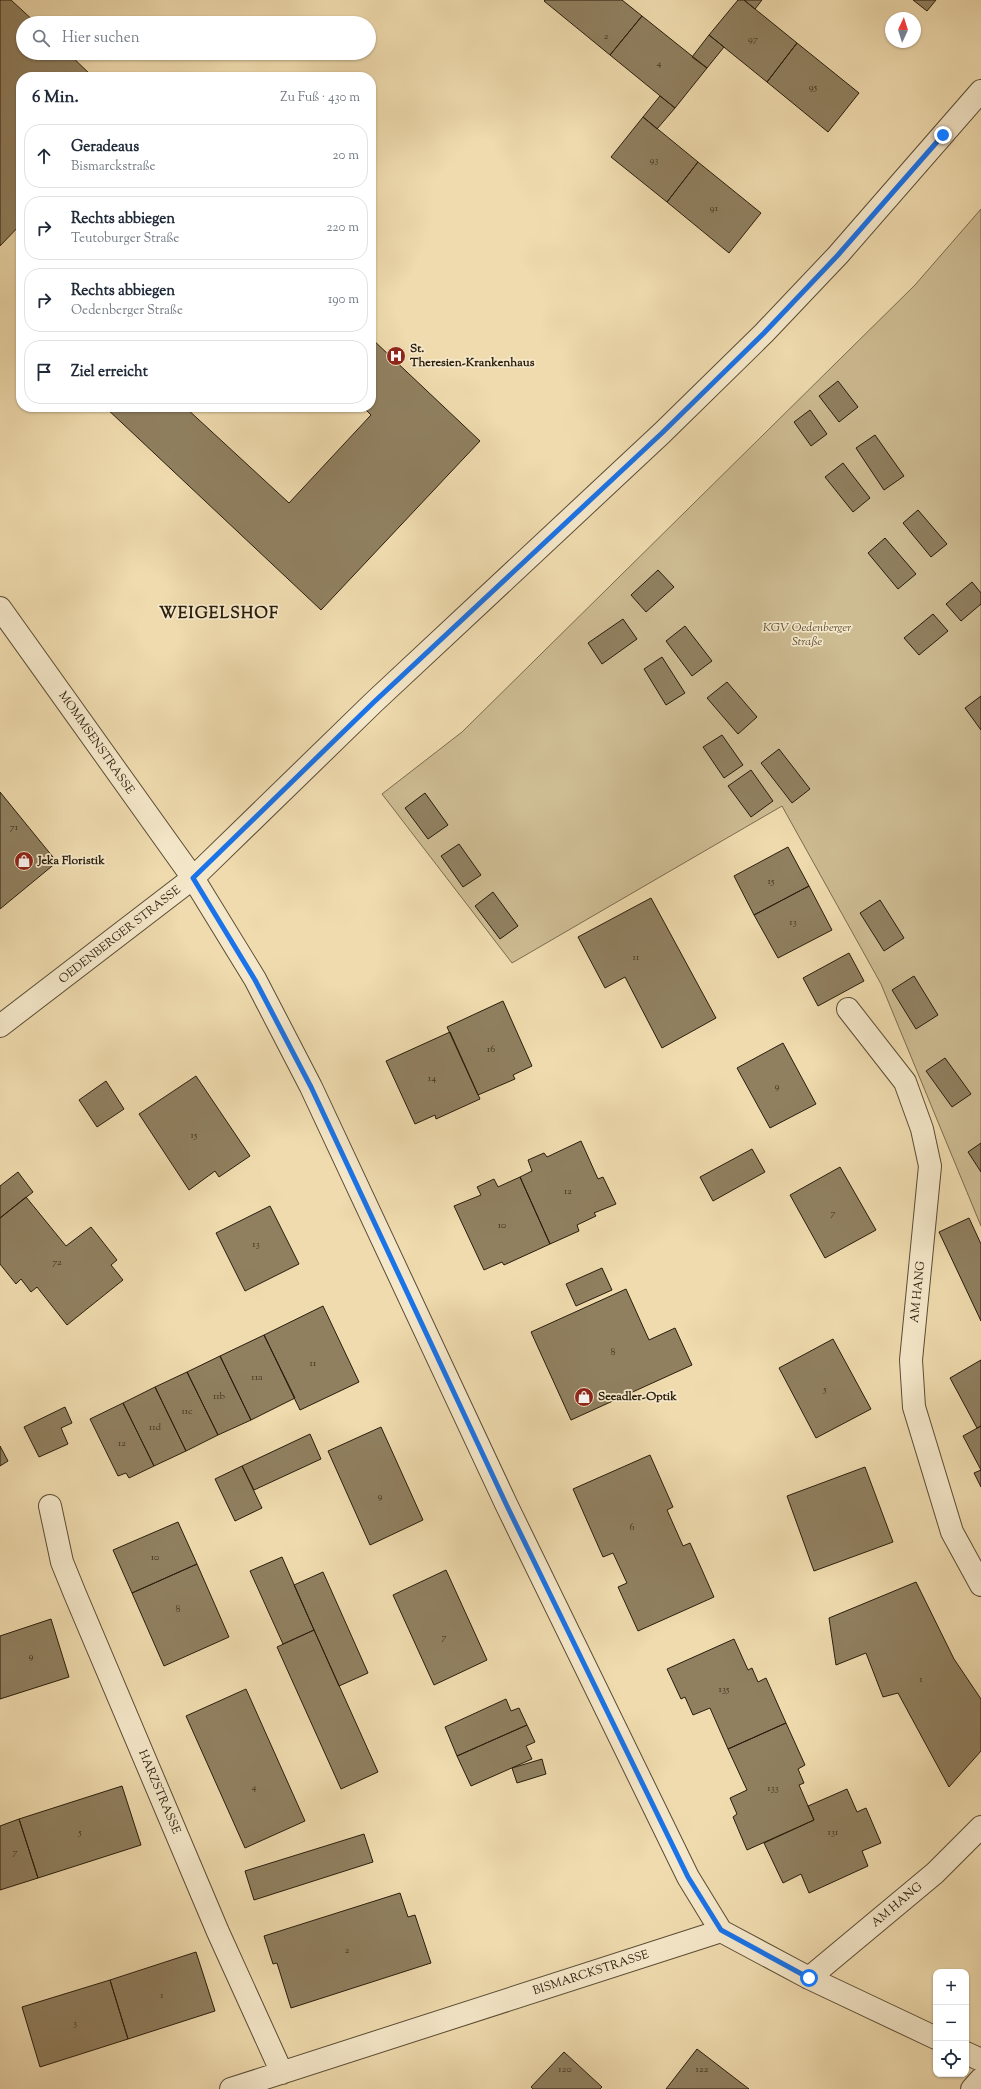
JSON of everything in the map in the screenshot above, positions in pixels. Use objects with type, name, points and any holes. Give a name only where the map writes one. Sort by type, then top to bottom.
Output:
[{"type":"street","name":"OEDENBERGER STRASSE","points":[[0,1026],[193,878],[374,702],[662,433],[764,333],[843,249],[981,91]]},
{"type":"street","name":"MOMMSENSTRASSE","points":[[0,608],[193,878],[255,980],[311,1087],[510,1513],[688,1877],[721,1930]]},
{"type":"street","name":"AM HANG","points":[[848,1009],[905,1082],[922,1129],[930,1166],[911,1360],[914,1407],[952,1532],[981,1584]]},
{"type":"street","name":"HARZSTRASSE","points":[[50,1506],[62,1562],[75,1594],[218,1932],[282,2073]]},
{"type":"street","name":"AM HANG","points":[[809,1978],[935,1874],[981,1827]]},
{"type":"street","points":[[721,1930],[809,1978],[933,2037]]},
{"type":"street","name":"BISMARCKSTRASSE","points":[[231,2089],[721,1930]]},
{"type":"street","points":[[969,2054],[981,2060]]},
{"type":"street","points":[[972,2089],[981,2079]]},
{"type":"green space","name":"KGV Oedenberger Straße","points":[[981,209],[981,1226],[881,984],[782,806],[512,963],[382,794],[462,732],[915,285]]},
{"type":"building","points":[[0,0],[11,0],[28,16],[16,16],[16,60],[75,60],[88,72],[16,72],[16,229],[0,246]]},
{"type":"building","points":[[622,0],[642,16],[610,55],[544,1]]},
{"type":"building","points":[[738,0],[744,0],[797,43],[767,82],[709,35]]},
{"type":"building","points":[[744,0],[762,0],[755,9]]},
{"type":"building","points":[[913,0],[936,0],[927,11]]},
{"type":"building","points":[[642,16],[707,68],[675,108],[610,55]]},
{"type":"building","points":[[709,35],[724,47],[707,68],[692,57]]},
{"type":"building","points":[[797,43],[859,93],[828,132],[767,82]]},
{"type":"building","points":[[660,96],[675,108],[657,129],[643,117]]},
{"type":"building","points":[[643,117],[698,162],[667,202],[611,157]]},
{"type":"building","points":[[698,162],[761,213],[729,253],[667,202]]},
{"type":"building","points":[[376,343],[480,441],[321,610],[110,412],[190,412],[289,503],[371,415],[368,412],[376,412]]},
{"type":"building","points":[[838,381],[858,407],[839,422],[819,396]]},
{"type":"building","points":[[810,410],[827,434],[811,446],[794,422]]},
{"type":"building","points":[[875,435],[904,476],[884,490],[856,448]]},
{"type":"building","points":[[843,463],[870,498],[853,512],[825,477]]},
{"type":"building","points":[[918,510],[947,544],[931,557],[903,523]]},
{"type":"building","points":[[885,538],[916,574],[898,589],[868,553]]},
{"type":"building","points":[[658,570],[674,587],[646,612],[631,595]]},
{"type":"building","points":[[972,582],[981,593],[981,604],[961,621],[946,604]]},
{"type":"building","points":[[933,614],[948,631],[919,655],[904,638]]},
{"type":"building","points":[[623,619],[637,639],[602,664],[588,643]]},
{"type":"building","points":[[685,626],[712,661],[692,676],[666,641]]},
{"type":"building","points":[[662,657],[685,693],[666,705],[644,669]]},
{"type":"building","points":[[727,682],[757,717],[738,734],[707,698]]},
{"type":"building","points":[[981,696],[981,730],[965,708]]},
{"type":"building","points":[[722,735],[743,765],[724,778],[703,747]]},
{"type":"building","points":[[779,749],[810,789],[792,803],[761,763]]},
{"type":"building","points":[[751,770],[773,801],[751,817],[728,786]]},
{"type":"building","points":[[0,792],[57,862],[0,909]]},
{"type":"building","points":[[425,793],[448,825],[428,839],[405,808]]},
{"type":"building","points":[[459,844],[481,875],[463,887],[441,856]]},
{"type":"building","points":[[788,847],[809,886],[754,915],[734,876]]},
{"type":"building","points":[[809,886],[832,930],[778,958],[754,915]]},
{"type":"building","points":[[493,892],[518,926],[500,939],[475,906]]},
{"type":"building","points":[[651,898],[716,1018],[662,1048],[625,977],[605,988],[578,937]]},
{"type":"building","points":[[880,900],[904,938],[884,951],[860,913]]},
{"type":"building","points":[[849,953],[864,981],[818,1006],[803,978]]},
{"type":"building","points":[[914,976],[938,1015],[916,1029],[892,990]]},
{"type":"building","points":[[503,1001],[532,1066],[513,1075],[515,1079],[478,1095],[447,1027]]},
{"type":"building","points":[[450,1032],[480,1099],[436,1119],[435,1115],[415,1124],[386,1061]]},
{"type":"building","points":[[783,1043],[816,1104],[770,1128],[737,1068]]},
{"type":"building","points":[[945,1058],[971,1094],[952,1107],[926,1071]]},
{"type":"building","points":[[196,1076],[250,1156],[219,1177],[215,1171],[189,1190],[139,1114]]},
{"type":"building","points":[[106,1081],[124,1109],[97,1127],[79,1100]]},
{"type":"building","points":[[581,1141],[598,1179],[603,1177],[616,1204],[594,1213],[596,1216],[577,1225],[579,1231],[550,1244],[520,1177],[532,1171],[528,1160],[544,1153],[547,1157]]},
{"type":"building","points":[[981,1143],[981,1172],[968,1152]]},
{"type":"building","points":[[752,1149],[765,1172],[713,1201],[700,1177]]},
{"type":"building","points":[[840,1167],[876,1230],[825,1258],[790,1195]]},
{"type":"building","points":[[18,1172],[33,1192],[0,1218],[0,1186]]},
{"type":"building","points":[[520,1177],[550,1244],[504,1265],[502,1262],[484,1270],[454,1206],[481,1195],[477,1187],[494,1179],[498,1187]]},
{"type":"building","points":[[26,1197],[66,1246],[91,1227],[117,1260],[111,1265],[123,1280],[67,1325],[37,1287],[31,1292],[21,1279],[16,1284],[0,1264],[0,1218]]},
{"type":"building","points":[[270,1206],[299,1264],[245,1291],[216,1233]]},
{"type":"building","points":[[969,1218],[981,1244],[981,1321],[939,1232]]},
{"type":"building","points":[[602,1268],[612,1290],[576,1306],[566,1284]]},
{"type":"building","points":[[626,1289],[649,1340],[675,1328],[692,1365],[571,1420],[531,1332]]},
{"type":"building","points":[[323,1306],[359,1382],[300,1410],[264,1335]]},
{"type":"building","points":[[264,1335],[295,1398],[251,1420],[220,1356]]},
{"type":"building","points":[[833,1339],[871,1409],[816,1438],[779,1368]]},
{"type":"building","points":[[220,1356],[251,1420],[218,1435],[187,1372]]},
{"type":"building","points":[[981,1360],[981,1426],[977,1428],[950,1378]]},
{"type":"building","points":[[187,1372],[218,1435],[186,1451],[155,1387]]},
{"type":"building","points":[[155,1387],[186,1451],[154,1466],[123,1403]]},
{"type":"building","points":[[123,1403],[154,1466],[129,1478],[126,1473],[118,1476],[90,1419]]},
{"type":"building","points":[[65,1407],[72,1423],[61,1428],[68,1444],[39,1457],[24,1427]]},
{"type":"building","points":[[981,1426],[981,1470],[963,1436]]},
{"type":"building","points":[[381,1427],[423,1520],[370,1545],[328,1451]]},
{"type":"building","points":[[310,1434],[321,1459],[254,1490],[242,1466]]},
{"type":"building","points":[[0,1446],[8,1461],[0,1466]]},
{"type":"building","points":[[650,1455],[673,1507],[667,1510],[683,1546],[690,1543],[714,1597],[638,1631],[618,1587],[627,1583],[613,1553],[603,1557],[573,1489]]},
{"type":"building","points":[[242,1466],[262,1508],[235,1521],[215,1479]]},
{"type":"building","points":[[865,1467],[893,1542],[814,1571],[787,1496]]},
{"type":"building","points":[[981,1470],[981,1487],[974,1473]]},
{"type":"building","points":[[178,1522],[197,1564],[132,1593],[113,1550]]},
{"type":"building","points":[[282,1557],[314,1630],[283,1644],[250,1571]]},
{"type":"building","points":[[197,1564],[229,1637],[164,1666],[132,1593]]},
{"type":"building","points":[[446,1570],[487,1660],[434,1685],[393,1595]]},
{"type":"building","points":[[323,1572],[368,1673],[339,1686],[294,1585]]},
{"type":"building","points":[[916,1582],[954,1659],[981,1699],[981,1751],[949,1787],[898,1693],[883,1697],[866,1653],[836,1665],[829,1618]]},
{"type":"building","points":[[51,1619],[69,1677],[0,1699],[0,1636]]},
{"type":"building","points":[[314,1630],[378,1772],[341,1789],[277,1647]]},
{"type":"building","points":[[734,1639],[748,1670],[752,1668],[758,1682],[766,1678],[786,1723],[728,1749],[710,1708],[693,1715],[685,1697],[681,1699],[667,1669]]},
{"type":"building","points":[[246,1689],[305,1821],[245,1848],[186,1716]]},
{"type":"building","points":[[506,1699],[511,1711],[519,1708],[527,1725],[457,1756],[445,1727]]},
{"type":"building","points":[[786,1723],[805,1765],[798,1769],[804,1783],[799,1785],[814,1820],[747,1850],[733,1817],[737,1814],[730,1798],[747,1790],[728,1749]]},
{"type":"building","points":[[527,1725],[535,1742],[526,1746],[532,1759],[471,1786],[457,1756]]},
{"type":"building","points":[[542,1759],[546,1774],[517,1783],[512,1768]]},
{"type":"building","points":[[122,1786],[141,1845],[38,1878],[19,1819]]},
{"type":"building","points":[[847,1789],[857,1812],[866,1808],[881,1843],[862,1851],[868,1866],[809,1893],[801,1874],[783,1883],[764,1843],[814,1820],[808,1806]]},
{"type":"building","points":[[19,1819],[38,1878],[0,1890],[0,1826]]},
{"type":"building","points":[[364,1834],[373,1862],[254,1900],[245,1871]]},
{"type":"building","points":[[400,1893],[408,1917],[415,1915],[431,1963],[291,2008],[277,1963],[273,1964],[264,1936]]},
{"type":"building","points":[[196,1952],[215,2011],[128,2039],[110,1980]]},
{"type":"building","points":[[110,1980],[128,2039],[40,2067],[22,2007]]},
{"type":"building","points":[[697,2049],[749,2089],[666,2089]]},
{"type":"building","points":[[564,2052],[602,2087],[600,2089],[533,2089],[531,2087]]},
{"type":"place","name":"St. Theresien-Krankenhaus","points":[[396,356]]},
{"type":"place","name":"Jeka Floristik","points":[[24,861]]},
{"type":"place","name":"Seeadler-Optik","points":[[584,1397]]},
{"type":"district","name":"WEIGELSHOF","points":[[219,614]]},
{"type":"route","points":[[809,1978],[721,1930],[688,1877],[507,1506],[383,1238],[311,1087],[255,980],[193,878],[374,702],[454,629],[662,433],[764,333],[838,255],[943,135]]}]
